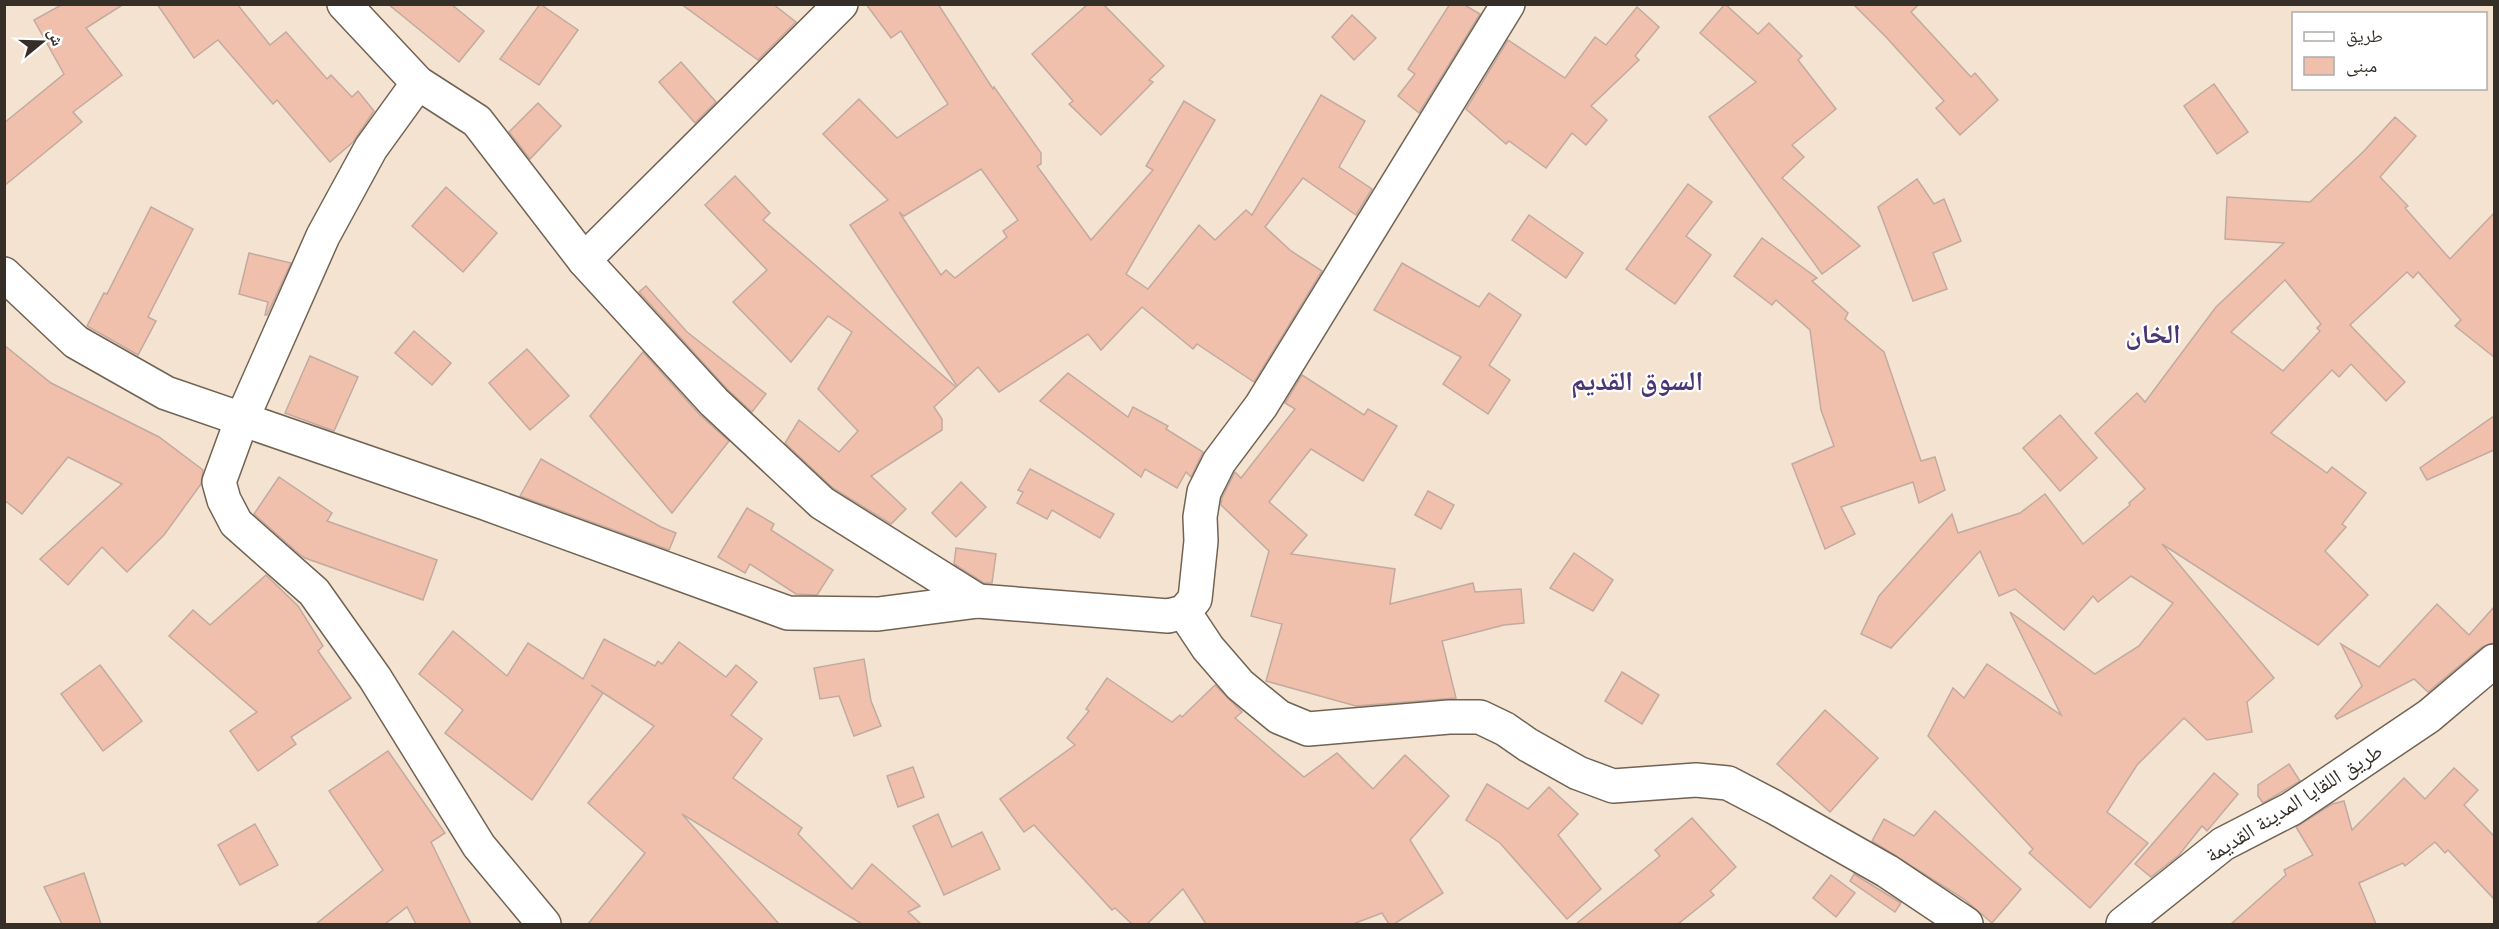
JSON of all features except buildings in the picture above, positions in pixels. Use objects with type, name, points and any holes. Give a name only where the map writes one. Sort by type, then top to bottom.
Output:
[{"type":"street","points":[[344,4],[418,83],[477,121],[584,260],[714,402],[822,503],[978,601]]},
{"type":"street","points":[[584,260],[841,4]]},
{"type":"street","points":[[4,274],[76,342],[166,393],[788,613],[878,614],[978,601],[1168,616],[1184,612],[1195,599],[1201,542],[1200,518],[1204,492],[1219,462],[1261,406],[1508,4]]},
{"type":"street","points":[[418,83],[371,148],[323,236],[242,419],[219,482],[224,500],[236,523],[314,592],[375,678],[479,846],[537,922]]},
{"type":"street","points":[[1184,612],[1208,648],[1240,685],[1279,717],[1308,729],[1449,717],[1480,717],[1505,729],[1528,745],[1578,773],[1613,786],[1696,780],[1728,783],[1887,871],[1966,924]]},
{"type":"street","name":"طريق اللقايا المدينة القديمة","points":[[2123,924],[2223,844],[2291,809],[2429,716],[2494,661]]},
{"type":"district","name":"الخان","points":[[2153,334]]},
{"type":"district","name":"السوق القديم","points":[[1637,381]]}]
